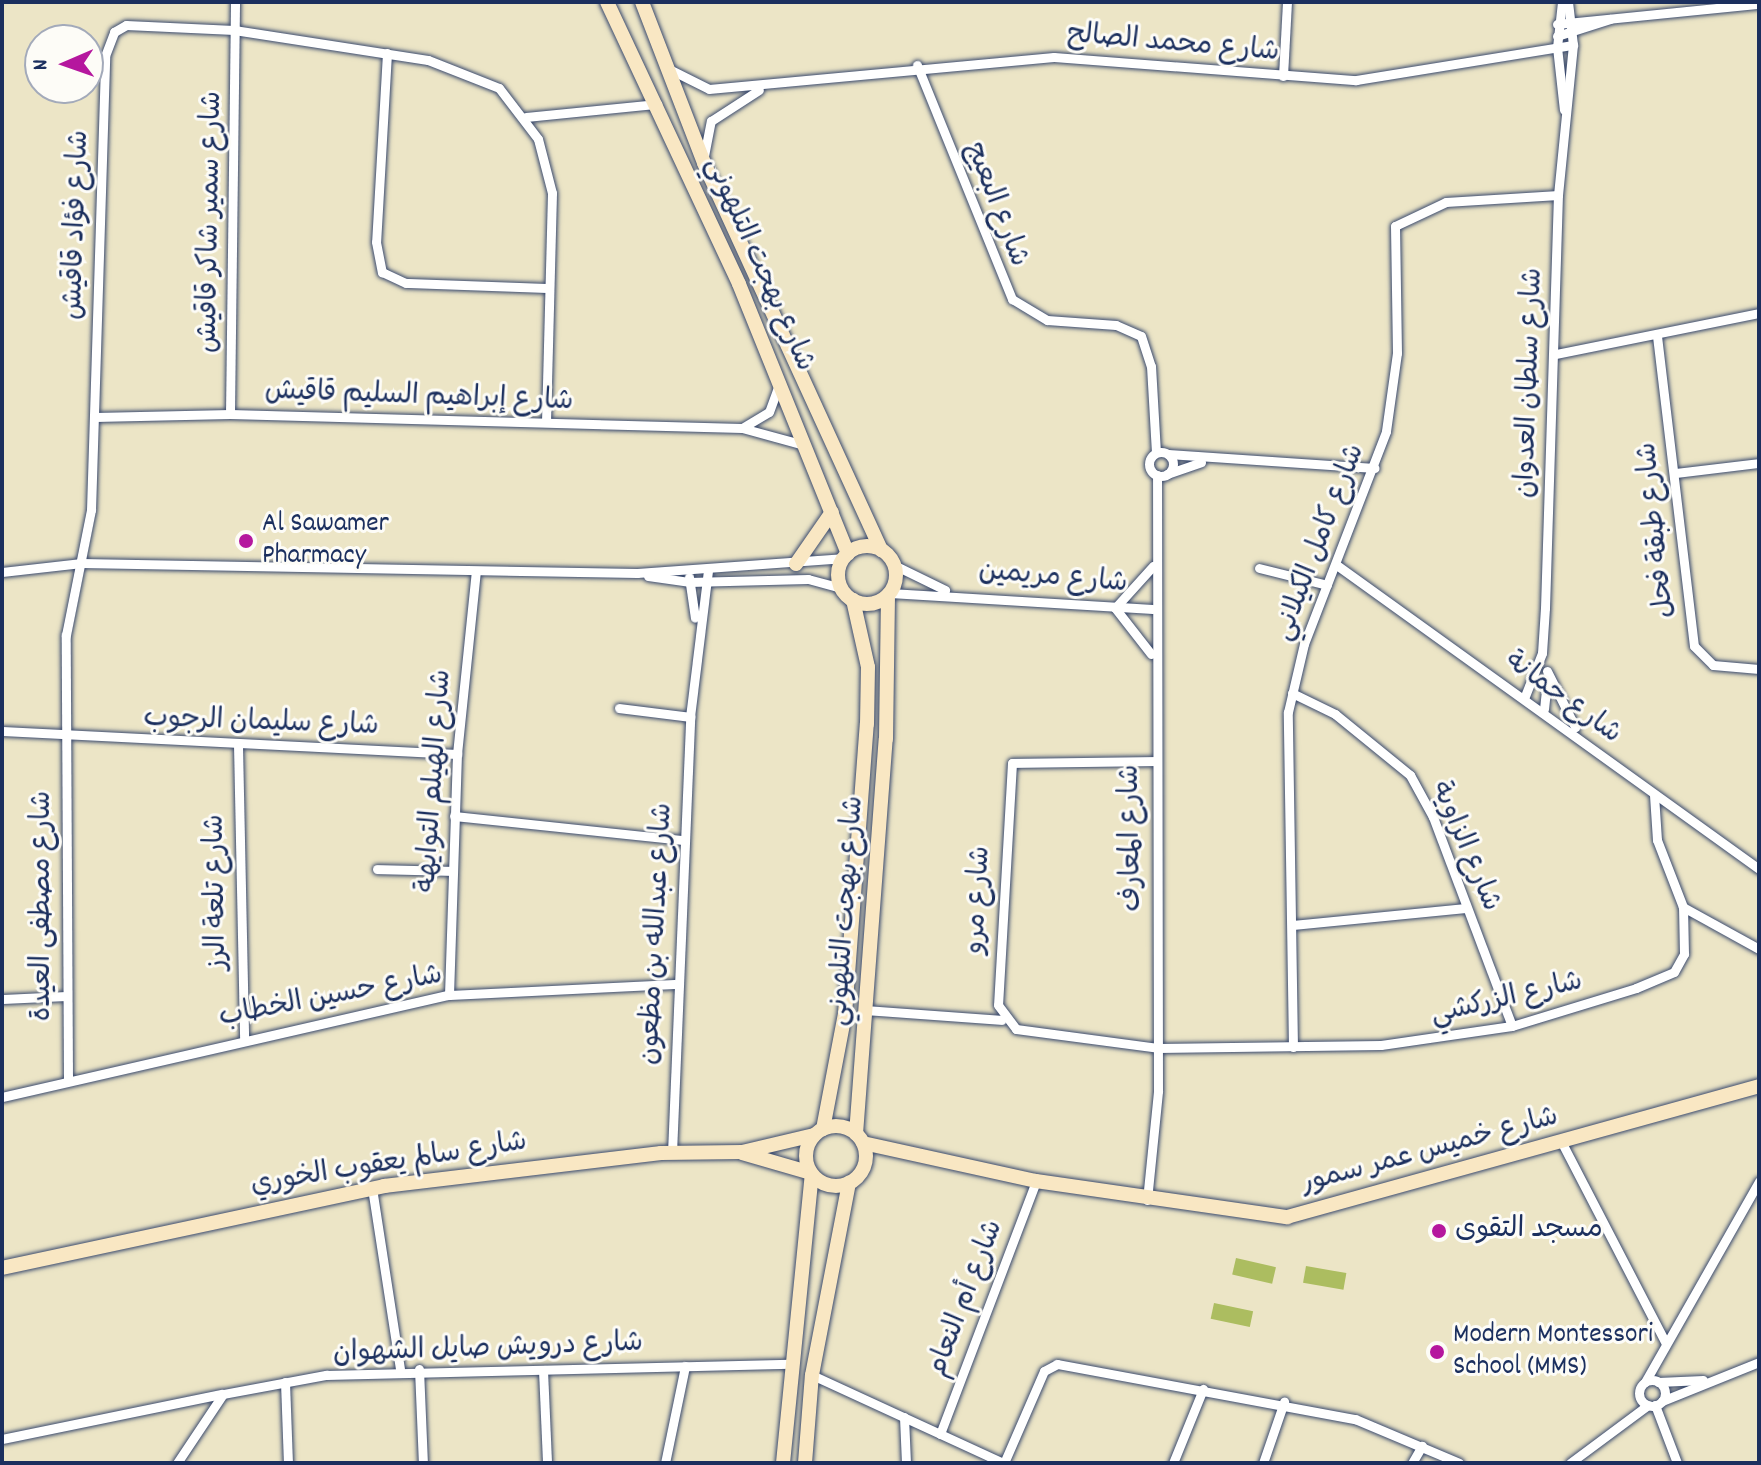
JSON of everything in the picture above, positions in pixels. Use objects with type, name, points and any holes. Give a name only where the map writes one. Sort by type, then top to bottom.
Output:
[{"type":"street","name":"شارع سمير شاكر قاقيش","points":[[230,414],[235,2]]},
{"type":"street","name":"شارع بهجت التلهوني","points":[[607,2],[657,104],[810,448],[846,556]]},
{"type":"street","name":"شارع بهجت التلهوني","points":[[642,2],[662,64],[704,163],[881,550]]},
{"type":"street","points":[[1283,76],[1287,2]]},
{"type":"street","name":"شارع سلطان العدوان","points":[[1562,2],[1557,24],[1557,47],[1564,114]]},
{"type":"street","name":"شارع سلطان العدوان","points":[[1544,709],[1547,671],[1542,653],[1556,354],[1558,195],[1573,45],[1568,2]]},
{"type":"street","points":[[1557,24],[1572,20],[1759,4]]},
{"type":"street","points":[[1557,36],[1610,19]]},
{"type":"street","name":"شارع فؤاد قاقيش","points":[[65,733],[67,620],[81,563],[95,417],[107,46],[126,25],[234,30],[387,53],[484,78],[526,117],[552,193],[546,422]]},
{"type":"street","name":"شارع محمد الصالح","points":[[662,64],[699,88],[769,86],[917,65],[1102,57],[1283,76],[1371,79],[1573,45]]},
{"type":"street","points":[[387,53],[376,242],[382,272],[406,283],[549,288]]},
{"type":"street","name":"شارع البعيج","points":[[917,65],[1012,299],[1047,320],[1116,325],[1141,336],[1151,366],[1156,453],[1149,467],[1162,475]]},
{"type":"street","name":"شارع محمد الصالح","points":[[704,163],[711,121],[769,86]]},
{"type":"street","points":[[526,117],[657,104]]},
{"type":"street","name":"شارع كامل الكيلاني","points":[[1293,1047],[1292,925],[1284,781],[1292,693],[1327,585],[1338,566],[1375,468],[1397,353],[1395,226],[1446,202],[1558,195]]},
{"type":"street","points":[[1556,354],[1759,313]]},
{"type":"street","name":"شارع طبقة فحل","points":[[1657,336],[1676,473],[1694,646],[1713,665],[1759,669]]},
{"type":"street","points":[[742,428],[769,412],[780,379]]},
{"type":"street","name":"شارع إبراهيم السليم قاقيش","points":[[95,417],[230,414],[742,428],[781,434],[810,448]]},
{"type":"street","points":[[1156,453],[1203,461],[1375,468]]},
{"type":"street","points":[[1162,475],[1173,464],[1168,454]]},
{"type":"street","points":[[1162,475],[1203,461]]},
{"type":"street","points":[[1676,473],[1759,463]]},
{"type":"street","name":"شارع المعارف","points":[[1147,1200],[1158,1048],[1153,563],[1162,475]]},
{"type":"street","points":[[796,564],[832,512]]},
{"type":"street","points":[[2,572],[81,563],[637,573],[796,564],[881,550],[894,565],[889,594],[871,603],[797,578],[708,583],[637,573]]},
{"type":"street","points":[[846,556],[847,594]]},
{"type":"street","points":[[1153,563],[1115,608],[1135,626],[1154,661]]},
{"type":"street","name":"شارع مريمين","points":[[894,565],[948,591]]},
{"type":"street","name":"شارع حمانة","points":[[1338,566],[1544,709],[1654,795],[1758,866]]},
{"type":"street","points":[[1259,568],[1327,585]]},
{"type":"street","name":"شارع عبدالله بن مظعون","points":[[672,1153],[675,984],[696,621],[690,570]]},
{"type":"street","name":"شارع عبدالله بن مظعون","points":[[696,621],[708,583],[708,570]]},
{"type":"street","name":"شارع الهيلم التوايهة","points":[[449,995],[457,754],[476,571]]},
{"type":"street","name":"شارع مريمين","points":[[889,594],[948,591],[1153,609]]},
{"type":"street","name":"شارع بهجت التلهوني","points":[[818,1132],[845,1014],[867,724],[868,667],[847,594]]},
{"type":"street","name":"شارع بهجت التلهوني","points":[[859,1138],[889,594]]},
{"type":"street","name":"شارع سلطان العدوان","points":[[1525,696],[1542,653]]},
{"type":"street","points":[[1547,671],[1581,737]]},
{"type":"street","name":"شارع الزاوية","points":[[1292,693],[1335,714],[1410,775],[1512,1026]]},
{"type":"street","points":[[619,708],[690,717]]},
{"type":"street","name":"شارع سليمان الرجوب","points":[[2,731],[457,754]]},
{"type":"street","name":"شارع مصطفى العيدة","points":[[65,733],[68,1078]]},
{"type":"street","name":"شارع تلعة الرز","points":[[238,745],[244,1038]]},
{"type":"street","name":"شارع مرو","points":[[1002,1020],[998,989],[1012,763],[1154,761]]},
{"type":"street","name":"شارع الزركشي","points":[[1158,1048],[1420,1042],[1512,1026],[1674,972],[1684,954],[1683,907],[1657,840],[1654,795]]},
{"type":"street","points":[[454,816],[684,840]]},
{"type":"street","points":[[377,869],[451,871]]},
{"type":"street","points":[[1683,907],[1759,949]]},
{"type":"street","points":[[1292,925],[1466,908]]},
{"type":"street","name":"شارع حسين الخطاب","points":[[2,1097],[68,1078],[449,995],[675,984]]},
{"type":"street","points":[[2,999],[67,996]]},
{"type":"street","points":[[866,1010],[1002,1020],[1027,1034],[1158,1048]]},
{"type":"street","name":"شارع خميس عمر سمور","points":[[859,1138],[1036,1181],[1260,1217],[1314,1213],[1759,1083]]},
{"type":"street","points":[[783,1463],[790,1364],[809,1252],[812,1174],[806,1150],[818,1132],[859,1138],[864,1166],[849,1183],[812,1375],[805,1463]]},
{"type":"street","name":"شارع سالم يعقوب الخوري","points":[[2,1268],[372,1188],[672,1153],[742,1152],[818,1132]]},
{"type":"street","points":[[1562,1143],[1666,1344],[1651,1402]]},
{"type":"street","name":"شارع سالم يعقوب الخوري","points":[[742,1152],[812,1174]]},
{"type":"street","points":[[812,1174],[830,1185],[849,1183]]},
{"type":"street","name":"شارع أم النعام","points":[[940,1434],[1036,1181]]},
{"type":"street","points":[[1677,1463],[1645,1382],[1759,1181]]},
{"type":"street","points":[[372,1188],[400,1369]]},
{"type":"street","points":[[1570,1463],[1608,1431],[1651,1402],[1759,1362]]},
{"type":"street","name":"شارع درويش صايل الشهوان","points":[[2,1439],[285,1382],[400,1369],[543,1370],[790,1364]]},
{"type":"street","points":[[665,1463],[685,1366]]},
{"type":"street","points":[[812,1375],[1003,1463],[1049,1366],[1284,1402],[1422,1446],[1459,1463]]},
{"type":"street","points":[[419,1369],[423,1463]]},
{"type":"street","points":[[543,1370],[547,1463]]},
{"type":"street","points":[[1645,1382],[1711,1380]]},
{"type":"street","points":[[285,1382],[288,1463]]},
{"type":"street","points":[[1173,1463],[1203,1389]]},
{"type":"street","points":[[177,1463],[223,1394]]},
{"type":"street","points":[[1263,1463],[1284,1402]]},
{"type":"street","points":[[904,1417],[906,1463]]},
{"type":"street","points":[[1412,1463],[1422,1446]]},
{"type":"green space","points":[[1236,1258],[1276,1267],[1272,1284],[1232,1275]]},
{"type":"green space","points":[[1306,1266],[1346,1273],[1343,1290],[1303,1283]]},
{"type":"green space","points":[[1214,1303],[1253,1311],[1250,1327],[1211,1319]]},
{"type":"place","name":"Al Sawamer Pharmacy","points":[[246,541]]},
{"type":"place","name":"مسجد التقوى","points":[[1439,1231]]},
{"type":"place","name":"Modern Montessori School (MMS)","points":[[1437,1352]]}]
